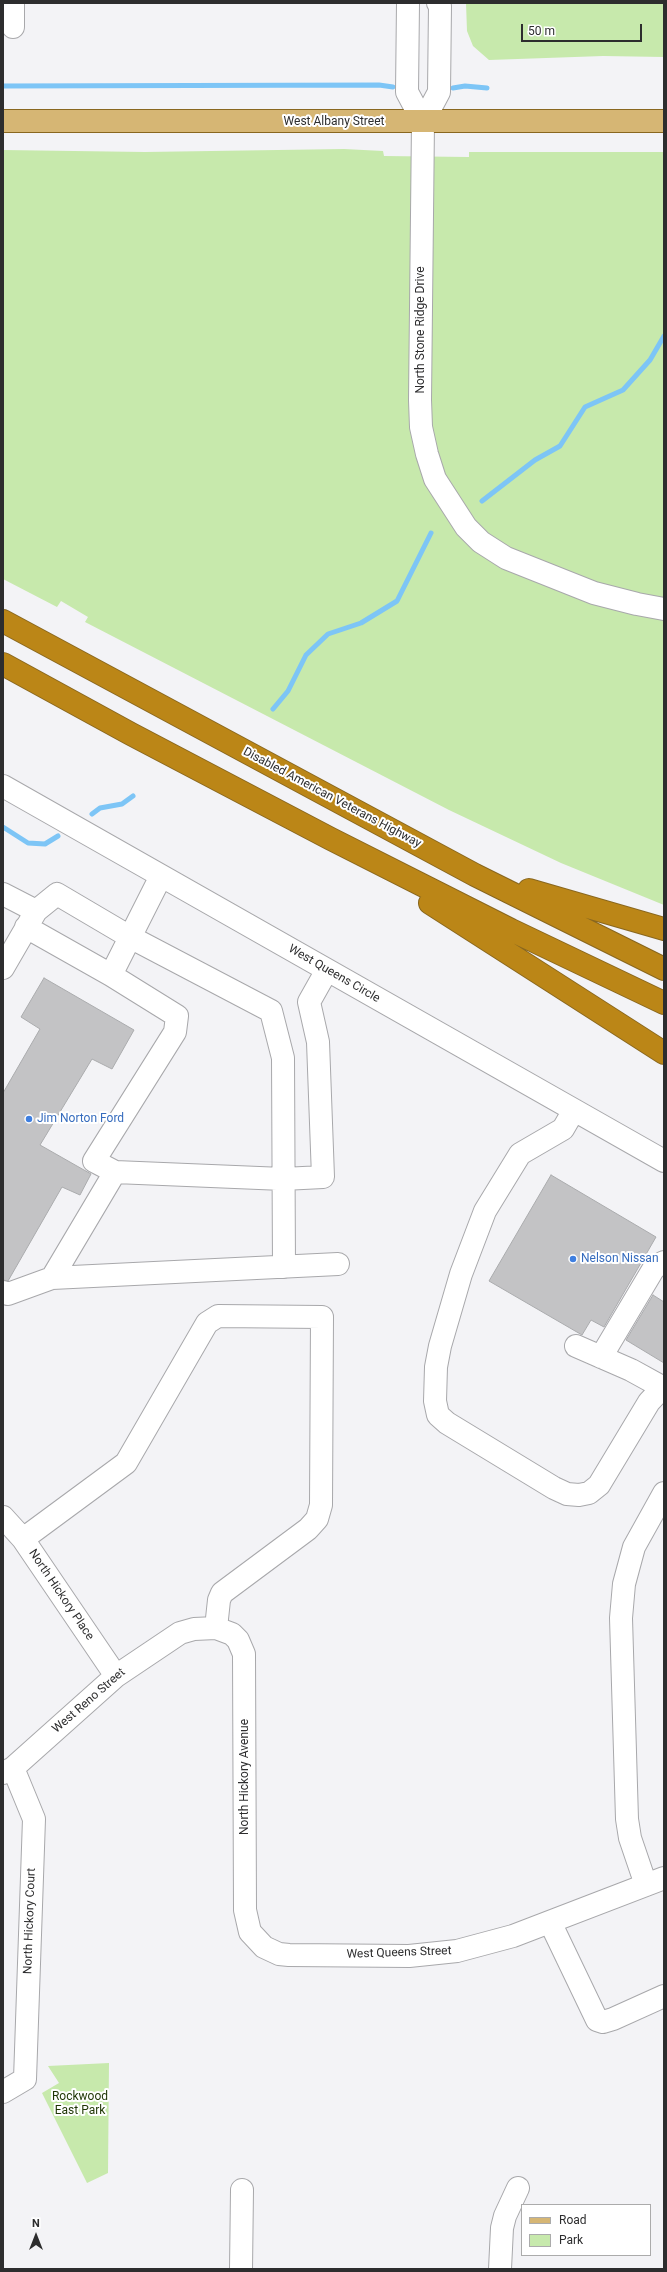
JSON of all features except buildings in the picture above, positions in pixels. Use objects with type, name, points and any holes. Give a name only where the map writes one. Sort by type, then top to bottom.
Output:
[{"type":"highway","name":"Disabled American Veterans Highway","points":[[3,621],[476,875],[664,970]]},
{"type":"highway","points":[[3,664],[131,734],[331,839],[511,930],[664,1003]]},
{"type":"highway","points":[[331,839],[664,1054]]},
{"type":"highway","points":[[476,875],[664,930]]},
{"type":"main road","name":"West Albany Street","points":[[3,122],[664,121]]},
{"type":"street","points":[[13,27],[14,3]]},
{"type":"street","name":"North Stone Ridge Drive","points":[[408,3],[407,92],[423,122]]},
{"type":"street","name":"North Stone Ridge Drive","points":[[438,3],[440,6],[439,92],[423,122],[421,427],[435,479],[466,527],[481,542],[506,558],[594,593],[664,609]]},
{"type":"street","name":"West Queens Circle","points":[[3,786],[664,1161]]},
{"type":"street","points":[[111,975],[162,876]]},
{"type":"street","points":[[3,894],[31,919],[111,975],[177,1016],[175,1032],[94,1161],[115,1172],[283,1179],[323,1177],[318,1042],[309,1002],[327,970]]},
{"type":"street","points":[[6,955],[31,919],[57,894],[130,937],[270,1011],[283,1058],[284,1267]]},
{"type":"street","points":[[574,1110],[563,1129],[520,1154],[485,1211],[461,1274],[440,1346],[436,1367],[435,1401],[438,1415],[447,1423],[554,1488],[567,1494],[579,1495],[589,1493],[599,1485],[649,1402],[663,1386],[608,1359],[576,1346]]},
{"type":"street","points":[[52,1278],[115,1172]]},
{"type":"street","points":[[608,1359],[654,1268],[664,1262]]},
{"type":"street","points":[[3,1292],[8,1294],[52,1278],[338,1264]]},
{"type":"street","points":[[608,1359],[664,1280]]},
{"type":"street","points":[[23,1539],[126,1463],[207,1323],[218,1316],[322,1317],[321,1505],[317,1519],[308,1529],[222,1593],[219,1600],[221,1629]]},
{"type":"street","points":[[655,1881],[630,1838],[627,1818],[621,1618],[624,1584],[634,1548],[664,1493]]},
{"type":"street","name":"North Hickory Place","points":[[3,1517],[23,1539],[116,1676]]},
{"type":"street","name":"West Reno Street","points":[[8,1770],[116,1676],[180,1633],[194,1629],[221,1629]]},
{"type":"street","name":"North Hickory Avenue","points":[[221,1629],[238,1640],[244,1654],[245,1663],[245,1904],[250,1932]]},
{"type":"street","name":"North Hickory Court","points":[[3,2092],[25,2079],[34,1819],[8,1770]]},
{"type":"street","name":"West Queens Street","points":[[250,1932],[264,1947],[284,1955],[409,1956],[472,1948],[513,1936],[655,1881]]},
{"type":"street","points":[[550,1922],[597,2020],[604,2022],[613,2019],[664,1996]]},
{"type":"street","points":[[500,2269],[502,2228],[505,2216],[518,2188]]},
{"type":"street","points":[[241,2269],[242,2190]]},
{"type":"green space","points":[[466,3],[664,3],[664,57],[603,56],[489,60],[473,46],[467,31]]},
{"type":"green space","points":[[344,149],[383,151],[384,156],[469,157],[469,152],[664,152],[664,905],[561,863],[449,810],[85,622],[88,617],[61,601],[57,607],[3,579],[3,150],[145,152]]},
{"type":"green space","name":"Rockwood East Park","points":[[109,2063],[108,2173],[87,2183],[42,2093],[59,2083],[48,2066]]},
{"type":"waterway","points":[[3,86],[379,85],[393,87]]},
{"type":"waterway","points":[[453,88],[465,86],[487,88]]},
{"type":"waterway","points":[[482,501],[535,460],[560,446],[585,407],[623,390],[650,360],[664,336]]},
{"type":"waterway","points":[[273,709],[288,691],[306,655],[328,634],[361,623],[397,601],[431,533]]},
{"type":"waterway","points":[[92,814],[100,808],[122,804],[133,796]]},
{"type":"waterway","points":[[3,827],[28,843],[45,844],[58,836]]},
{"type":"place","name":"Jim Norton Ford","points":[[29,1119]]},
{"type":"place","name":"Nelson Nissan","points":[[573,1259]]}]
